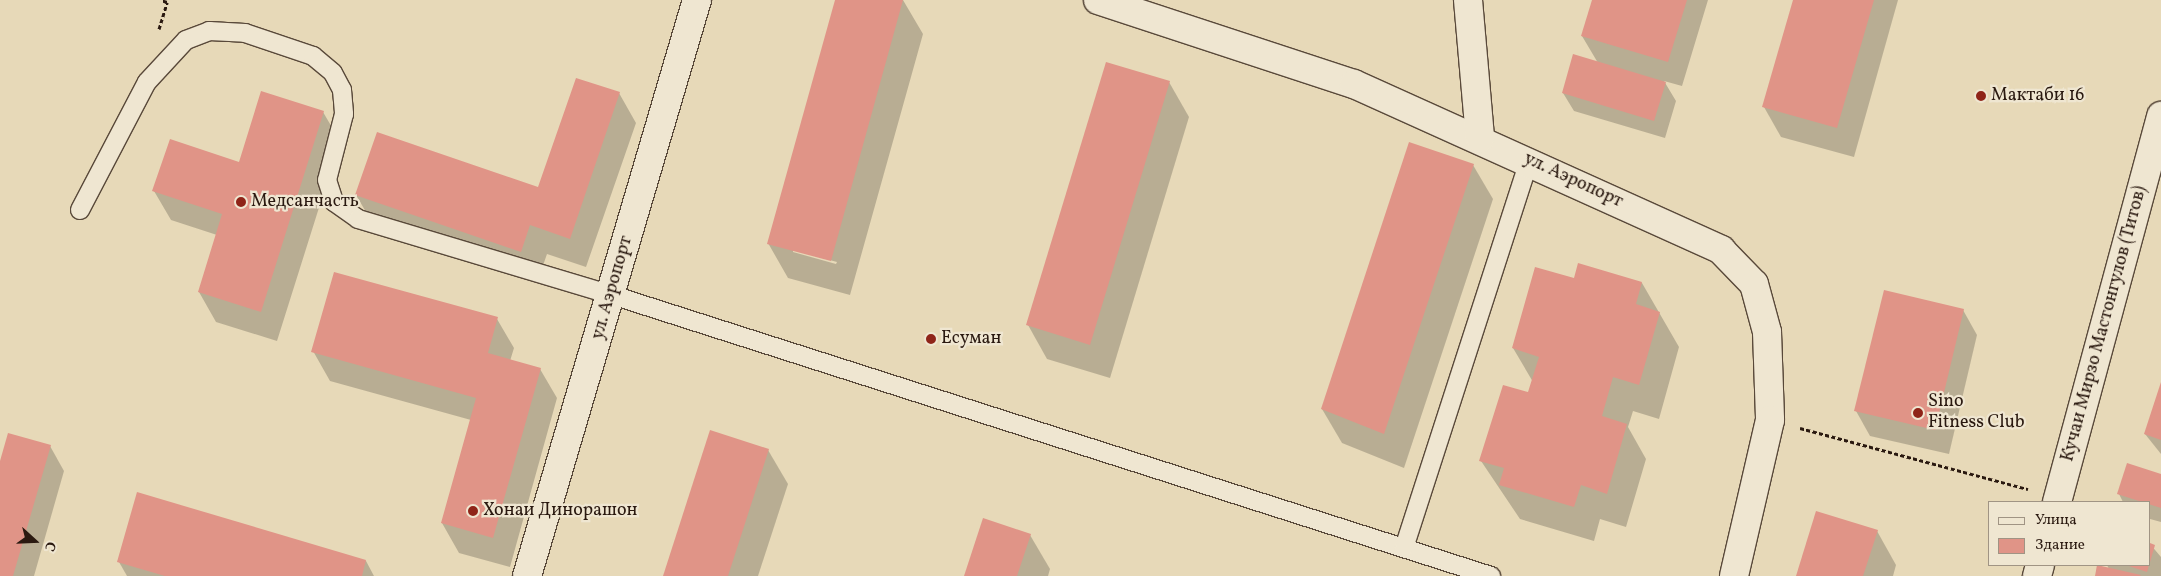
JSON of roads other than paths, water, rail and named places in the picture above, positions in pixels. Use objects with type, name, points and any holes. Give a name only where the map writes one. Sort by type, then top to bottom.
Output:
[{"type":"street","name":"ул. Аэропорт","points":[[528,576],[697,0]]},
{"type":"street","name":"ул. Аэропорт","points":[[1098,0],[1354,84],[1480,138],[1721,250],[1754,284],[1767,332],[1770,420],[1734,576]]},
{"type":"street","points":[[1468,0],[1480,138]]},
{"type":"street","name":"Кучаи Мирзо Мастонгулов (Титов)","points":[[2057,500],[2161,116]]},
{"type":"lane","points":[[80,210],[147,82],[186,40],[209,32],[245,33],[313,56],[333,72],[342,90],[344,114],[327,180],[334,202],[344,212],[612,295],[1491,576]]},
{"type":"lane","points":[[1404,548],[1529,161]]},
{"type":"place","name":"Мактаби 16","points":[[1981,96]]},
{"type":"place","name":"Медсанчасть","points":[[241,202]]},
{"type":"place","name":"Есуман","points":[[931,339]]},
{"type":"place","name":"Sino Fitness Club","points":[[1918,413]]},
{"type":"place","name":"Хонаи Динорашон","points":[[473,511]]}]
